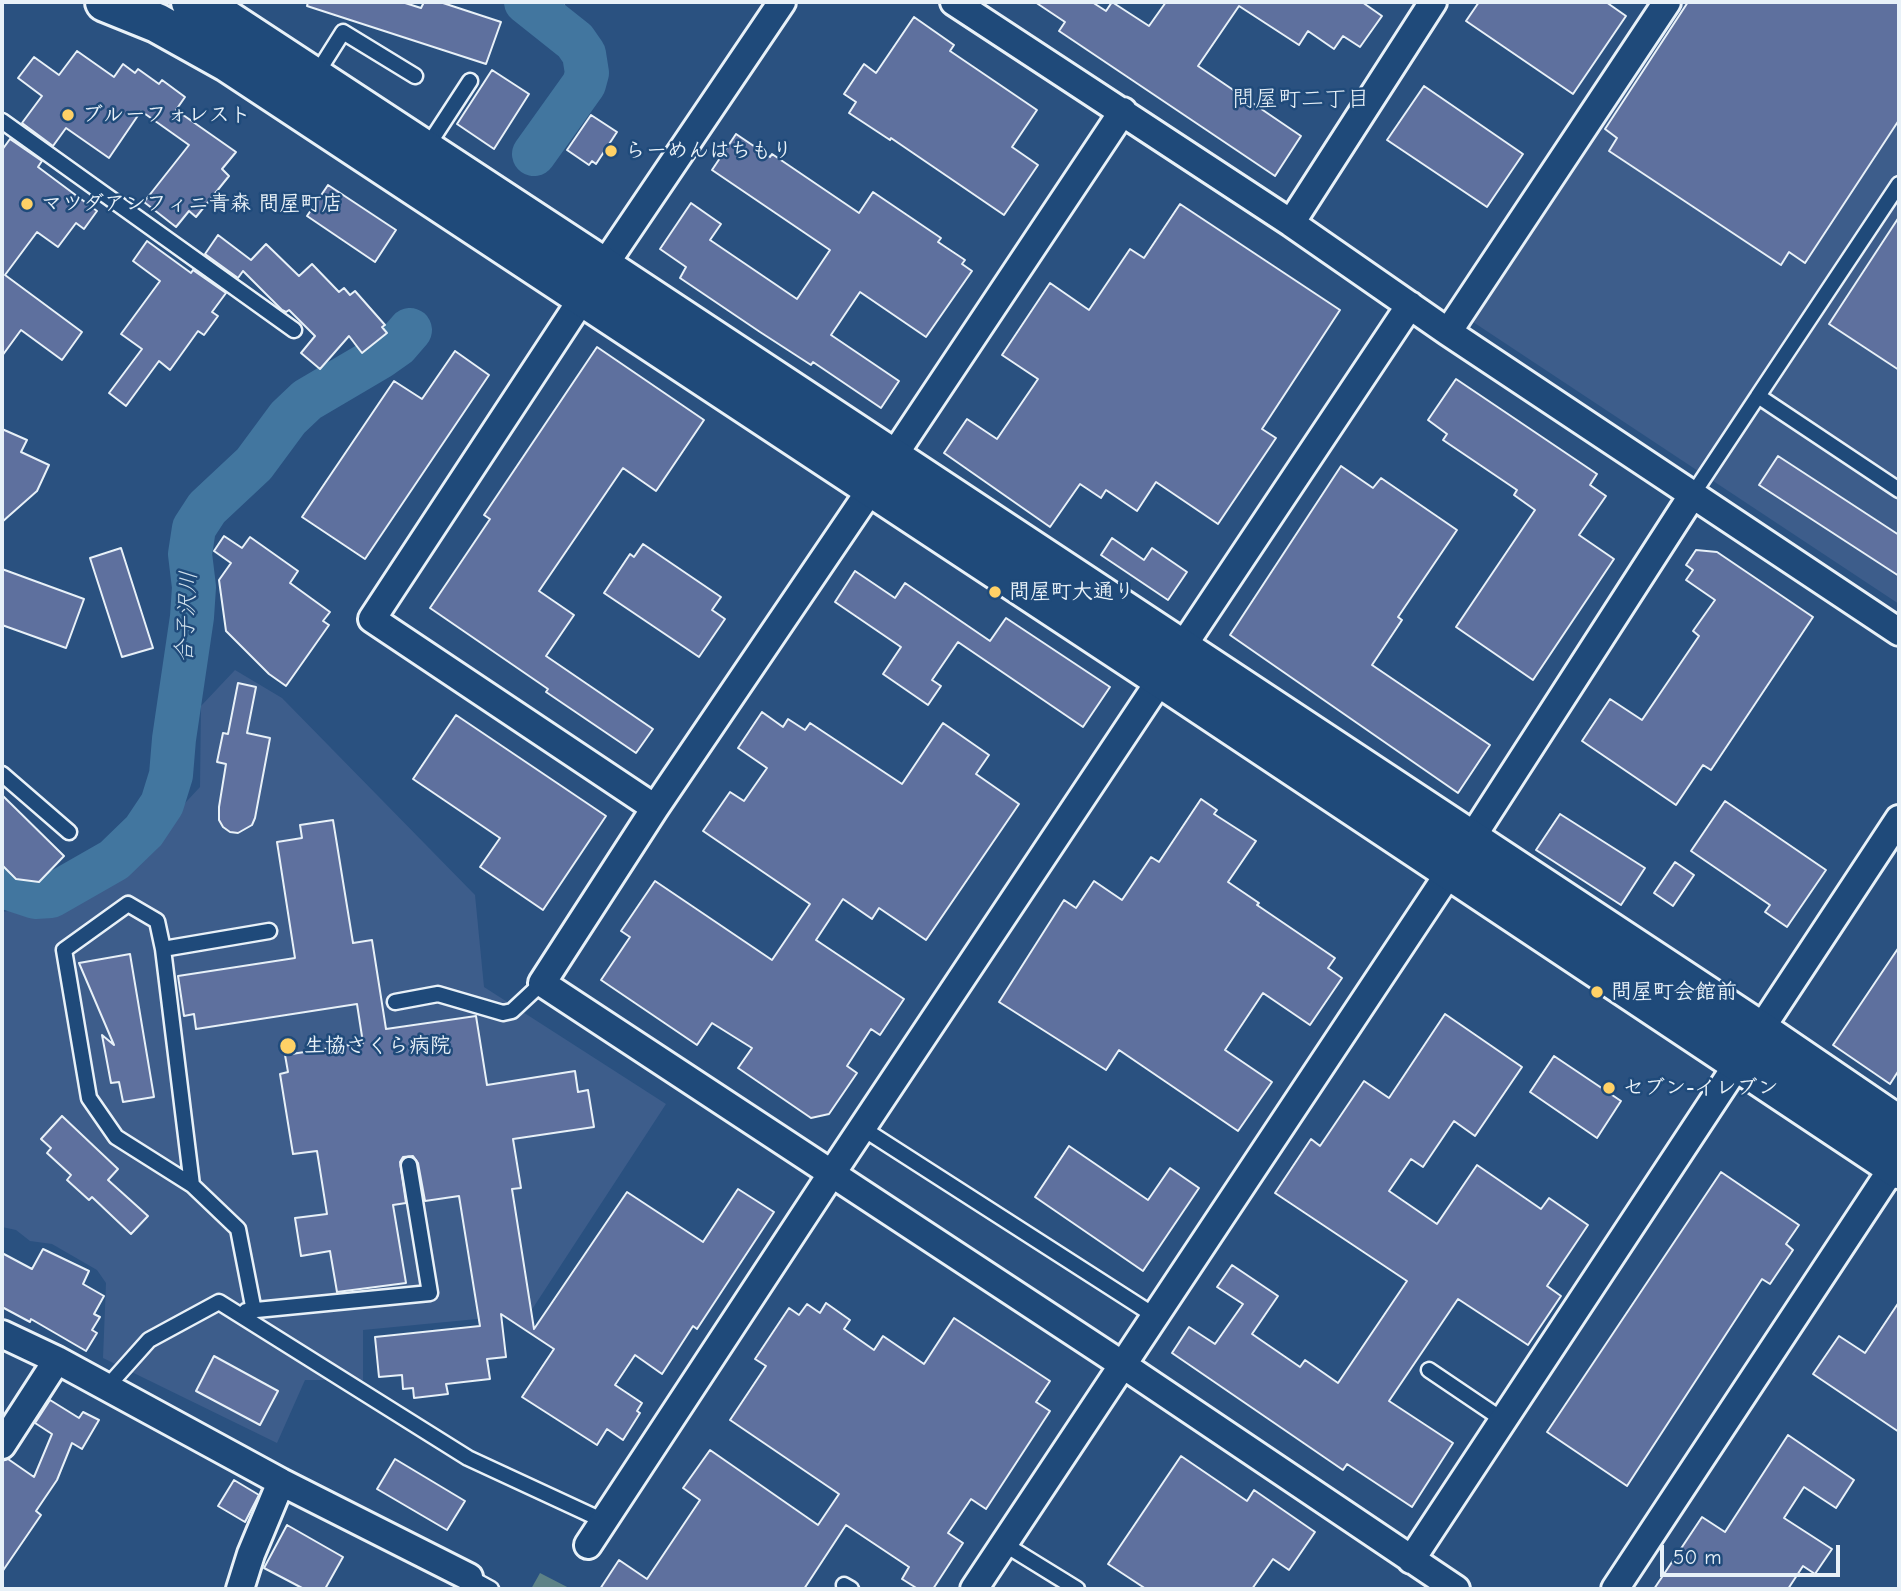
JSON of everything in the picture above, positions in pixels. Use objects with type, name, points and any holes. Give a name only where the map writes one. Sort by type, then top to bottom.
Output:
[{"type":"street","points":[[105,2],[157,23],[227,62],[594,282],[1750,1046],[1899,1126]]},
{"type":"street","points":[[191,2],[225,19],[424,150],[594,282]]},
{"type":"street","points":[[655,808],[372,619],[782,2]]},
{"type":"street","points":[[954,2],[1291,223],[1448,332],[1899,632]]},
{"type":"street","points":[[1291,223],[1433,2]]},
{"type":"street","points":[[1448,332],[1667,2]]},
{"type":"street","points":[[1122,111],[882,473],[655,808],[542,983],[1123,1365],[1456,1589]]},
{"type":"street","points":[[588,1545],[832,1173],[1410,305]]},
{"type":"street","points":[[974,1589],[1460,855],[1693,494]]},
{"type":"street","points":[[1411,1560],[1899,819]]},
{"type":"street","points":[[1615,1589],[1898,1164],[1750,1046]]},
{"type":"street","points":[[2,1334],[57,1360],[281,1482],[480,1583]]},
{"type":"street","points":[[2,1444],[57,1360]]},
{"type":"street","points":[[240,1589],[251,1554],[281,1482]]},
{"type":"lane","points":[[314,78],[343,32],[415,76]]},
{"type":"lane","points":[[424,150],[470,81]]},
{"type":"lane","points":[[2,121],[294,330]]},
{"type":"lane","points":[[1693,494],[1899,184]]},
{"type":"lane","points":[[1758,397],[1899,490]]},
{"type":"lane","points":[[2,775],[69,832]]},
{"type":"lane","points":[[192,1185],[163,948],[157,921],[128,904],[64,950],[89,1098],[116,1137],[192,1185],[239,1229],[254,1311]]},
{"type":"lane","points":[[163,948],[269,931]]},
{"type":"lane","points":[[395,1002],[438,994],[503,1013],[512,1011],[542,983]]},
{"type":"lane","points":[[862,1128],[1156,1316]]},
{"type":"lane","points":[[235,1312],[430,1293],[409,1165]]},
{"type":"lane","points":[[107,1387],[149,1340],[219,1302],[468,1458],[604,1521]]},
{"type":"lane","points":[[1429,1370],[1503,1420]]},
{"type":"lane","points":[[1004,1544],[1076,1589]]},
{"type":"shaded area","points":[[1680,2],[1899,2],[1899,604],[1470,320]]},
{"type":"shaded area","name":"生協さくら病院","points":[[235,670],[282,698],[475,895],[484,987],[666,1104],[529,1314],[363,1330],[363,1380],[305,1380],[277,1443],[103,1358],[106,1283],[97,1270],[52,1244],[30,1241],[16,1230],[2,1227],[2,912],[40,906],[76,893],[147,844],[200,787],[201,706]]},
{"type":"green space","points":[[540,1573],[571,1589],[531,1589]]},
{"type":"building","points":[[308,2],[402,2],[421,8],[424,2],[440,2],[501,22],[486,64],[307,6]]},
{"type":"building","points":[[1035,2],[1092,2],[1106,11],[1112,2],[1149,26],[1166,2],[1362,2],[1382,16],[1360,47],[1343,36],[1334,49],[1308,31],[1299,45],[1239,6],[1198,66],[1301,136],[1275,176],[1059,31],[1065,22]]},
{"type":"building","points":[[1479,2],[1606,2],[1626,16],[1573,94],[1466,21]]},
{"type":"building","points":[[1688,2],[1899,2],[1899,120],[1805,263],[1789,252],[1781,265],[1609,151],[1617,138],[1605,129]]},
{"type":"building","points":[[914,17],[954,45],[950,51],[1037,110],[1012,147],[1038,165],[1004,215],[891,138],[890,140],[849,113],[856,102],[844,94],[864,64],[876,73]]},
{"type":"building","points":[[77,51],[114,77],[123,64],[135,73],[138,69],[159,84],[162,80],[185,97],[176,110],[236,152],[222,169],[229,176],[196,217],[189,211],[176,227],[144,202],[189,145],[141,111],[109,158],[66,128],[53,146],[22,123],[42,96],[18,78],[34,57],[59,75]]},
{"type":"building","points":[[492,70],[529,94],[494,149],[457,124]]},
{"type":"building","points":[[1424,86],[1523,154],[1487,207],[1387,140]]},
{"type":"building","points":[[591,115],[617,132],[596,164],[592,161],[589,165],[567,150]]},
{"type":"building","points":[[736,134],[770,157],[772,154],[859,213],[873,192],[941,238],[938,242],[965,260],[962,264],[972,271],[926,337],[860,292],[831,335],[899,381],[881,408],[680,278],[686,267],[660,249],[691,203],[721,224],[710,240],[797,299],[830,250],[712,170]]},
{"type":"building","points":[[10,139],[42,161],[38,167],[97,211],[84,229],[76,223],[58,247],[37,232],[5,275],[82,332],[62,360],[21,330],[2,356],[2,150]]},
{"type":"building","points":[[328,185],[396,230],[375,262],[307,216]]},
{"type":"building","points":[[1180,204],[1340,310],[1262,429],[1276,438],[1218,524],[1156,482],[1137,511],[1106,490],[1101,498],[1080,484],[1050,527],[944,453],[967,419],[997,439],[1038,379],[1002,355],[1050,283],[1089,310],[1130,249],[1144,258]]},
{"type":"building","points":[[1899,217],[1899,370],[1829,324]]},
{"type":"building","points":[[218,235],[251,260],[266,244],[299,276],[312,264],[339,292],[344,288],[350,295],[355,291],[385,325],[382,327],[387,333],[362,353],[349,336],[320,369],[301,353],[315,336],[289,310],[282,310],[243,271],[238,278],[205,254]]},
{"type":"building","points":[[147,241],[191,273],[193,270],[226,293],[212,312],[218,316],[204,335],[198,331],[170,370],[159,361],[126,406],[109,393],[142,349],[121,334],[160,281],[133,261]]},
{"type":"building","points":[[597,347],[704,420],[656,491],[623,468],[539,591],[574,615],[546,656],[653,729],[636,753],[430,608],[490,519],[484,515]]},
{"type":"building","points":[[455,351],[489,375],[365,559],[302,517],[394,381],[422,399]]},
{"type":"building","points":[[1456,379],[1597,474],[1590,485],[1606,496],[1579,535],[1614,559],[1533,680],[1456,627],[1535,510],[1514,495],[1517,490],[1443,440],[1447,434],[1428,420]]},
{"type":"building","points":[[2,429],[27,440],[21,452],[49,465],[37,491],[2,522]]},
{"type":"building","points":[[1778,456],[1899,535],[1899,576],[1759,485]]},
{"type":"building","points":[[1341,466],[1373,488],[1381,478],[1457,530],[1398,617],[1402,620],[1372,665],[1490,745],[1458,793],[1230,635]]},
{"type":"building","points":[[224,536],[242,548],[250,537],[298,571],[290,583],[330,612],[323,621],[329,625],[286,686],[269,674],[226,631],[219,580],[231,563],[214,551]]},
{"type":"building","points":[[1112,538],[1144,560],[1152,548],[1187,572],[1168,600],[1101,555]]},
{"type":"building","points":[[643,544],[721,597],[712,610],[725,619],[699,657],[604,593],[630,554],[634,557]]},
{"type":"building","points":[[121,548],[153,648],[122,657],[90,558]]},
{"type":"building","points":[[1696,550],[1717,552],[1813,617],[1711,770],[1703,765],[1676,805],[1582,741],[1610,699],[1642,720],[1699,636],[1693,631],[1715,600],[1686,580],[1693,570],[1686,565]]},
{"type":"building","points":[[2,569],[84,599],[66,648],[2,625]]},
{"type":"building","points":[[855,571],[895,598],[905,583],[990,641],[1006,618],[1110,687],[1083,727],[958,642],[932,680],[941,686],[928,705],[883,674],[901,647],[835,602]]},
{"type":"building","points":[[238,683],[256,687],[247,733],[270,738],[255,818],[252,825],[238,833],[230,832],[219,820],[226,764],[217,762],[223,733],[228,734]]},
{"type":"building","points":[[762,712],[783,727],[788,719],[805,730],[810,723],[902,784],[943,723],[989,755],[976,774],[1019,804],[926,940],[879,908],[872,919],[843,899],[816,940],[904,999],[880,1035],[871,1029],[847,1066],[857,1073],[829,1114],[811,1118],[738,1068],[752,1048],[712,1023],[697,1045],[601,980],[630,937],[621,931],[655,881],[772,960],[810,904],[703,831],[730,792],[744,801],[767,768],[738,748]]},
{"type":"building","points":[[456,715],[606,816],[543,910],[480,867],[500,838],[413,779]]},
{"type":"building","points":[[2,795],[64,856],[39,882],[16,879],[2,865]]},
{"type":"building","points":[[1201,799],[1217,810],[1214,814],[1256,841],[1228,882],[1335,958],[1328,968],[1342,978],[1310,1025],[1263,993],[1225,1050],[1272,1082],[1238,1131],[1119,1050],[1106,1070],[999,1002],[1064,900],[1076,908],[1094,881],[1122,900],[1151,857],[1159,862]]},
{"type":"building","points":[[1725,801],[1826,870],[1787,927],[1765,912],[1770,905],[1691,851]]},
{"type":"building","points":[[1560,814],[1645,868],[1621,905],[1536,850]]},
{"type":"building","points":[[333,820],[353,943],[372,940],[386,1029],[476,1016],[487,1085],[575,1071],[578,1092],[588,1090],[594,1127],[513,1139],[521,1188],[512,1189],[534,1329],[627,1192],[703,1242],[738,1189],[774,1212],[697,1329],[693,1326],[662,1374],[635,1355],[615,1385],[642,1403],[637,1411],[640,1413],[623,1440],[607,1429],[597,1445],[522,1397],[554,1349],[501,1314],[506,1357],[487,1359],[490,1379],[446,1384],[448,1394],[414,1398],[413,1388],[403,1389],[402,1375],[379,1377],[375,1337],[480,1326],[459,1196],[425,1201],[418,1163],[413,1156],[403,1157],[400,1162],[406,1203],[393,1205],[406,1283],[337,1292],[330,1251],[301,1256],[295,1218],[327,1214],[317,1151],[293,1154],[280,1074],[288,1072],[285,1055],[363,1043],[357,1004],[196,1029],[194,1014],[184,1016],[178,976],[295,958],[277,842],[302,838],[300,825]]},
{"type":"building","points":[[1675,862],[1694,875],[1673,906],[1654,893]]},
{"type":"building","points":[[1899,947],[1899,1070],[1890,1084],[1833,1045]]},
{"type":"building","points":[[130,954],[154,1097],[123,1102],[119,1082],[111,1083],[102,1035],[114,1045],[79,963]]},
{"type":"building","points":[[1445,1014],[1522,1067],[1475,1136],[1454,1121],[1423,1167],[1411,1159],[1389,1191],[1437,1224],[1477,1165],[1541,1209],[1549,1198],[1588,1225],[1547,1286],[1561,1296],[1528,1345],[1458,1299],[1389,1401],[1453,1443],[1412,1507],[1347,1464],[1343,1470],[1172,1353],[1189,1327],[1215,1344],[1243,1304],[1217,1287],[1232,1265],[1278,1296],[1252,1334],[1300,1367],[1305,1360],[1338,1383],[1407,1281],[1275,1193],[1311,1139],[1320,1146],[1364,1081],[1389,1098]]},
{"type":"building","points":[[1554,1056],[1621,1101],[1597,1138],[1530,1092]]},
{"type":"building","points":[[62,1116],[118,1169],[108,1180],[148,1216],[131,1234],[92,1197],[89,1200],[67,1180],[71,1175],[47,1153],[51,1148],[41,1139]]},
{"type":"building","points":[[1069,1146],[1148,1200],[1170,1168],[1199,1188],[1143,1271],[1035,1197]]},
{"type":"building","points":[[1721,1172],[1799,1225],[1786,1244],[1793,1250],[1770,1284],[1762,1279],[1627,1486],[1547,1432]]},
{"type":"building","points":[[43,1249],[89,1271],[83,1284],[104,1296],[94,1314],[100,1317],[92,1330],[97,1333],[86,1351],[31,1319],[30,1322],[2,1307],[2,1253],[32,1269]]},
{"type":"building","points":[[1899,1302],[1899,1432],[1813,1374],[1839,1336],[1865,1353]]},
{"type":"building","points":[[826,1303],[850,1320],[844,1329],[874,1350],[883,1336],[924,1364],[954,1318],[1050,1381],[1036,1402],[1050,1411],[986,1509],[971,1499],[948,1533],[963,1543],[933,1589],[918,1589],[902,1579],[909,1567],[846,1525],[804,1589],[600,1589],[619,1560],[647,1579],[700,1500],[683,1488],[710,1450],[818,1525],[839,1494],[730,1420],[766,1366],[755,1359],[789,1308],[799,1315],[807,1304],[820,1313]]},
{"type":"building","points":[[214,1356],[278,1391],[260,1425],[196,1391]]},
{"type":"building","points":[[50,1400],[79,1418],[83,1412],[99,1420],[82,1449],[72,1443],[57,1480],[36,1511],[41,1515],[2,1572],[2,1461],[8,1459],[34,1477],[52,1434],[35,1423]]},
{"type":"building","points":[[1788,1435],[1854,1480],[1836,1508],[1804,1487],[1784,1518],[1832,1549],[1815,1574],[1803,1566],[1788,1589],[1654,1589],[1702,1517],[1725,1532]]},
{"type":"building","points":[[1181,1456],[1247,1501],[1254,1490],[1315,1532],[1289,1570],[1273,1559],[1252,1589],[1146,1589],[1108,1564]]},
{"type":"building","points":[[395,1459],[465,1501],[447,1530],[377,1489]]},
{"type":"building","points":[[234,1480],[259,1495],[245,1522],[218,1506]]},
{"type":"building","points":[[287,1525],[343,1557],[325,1589],[304,1589],[264,1568]]},
{"type":"waterway","name":"合子沢川","points":[[526,2],[575,41],[584,54],[587,73],[584,84],[534,154]]},
{"type":"waterway","points":[[551,22],[562,2]]},
{"type":"waterway","name":"合子沢川","points":[[2,886],[35,897],[51,896],[114,860],[144,831],[162,804],[171,775],[192,617],[194,587],[190,554],[194,528],[207,508],[254,464],[288,418],[307,400],[380,357],[397,345],[410,330]]},
{"type":"place","name":"ブルーフォレスト","points":[[68,115]]},
{"type":"place","name":"らーめんはちもり","points":[[611,151]]},
{"type":"place","name":"マツダアンフィニ青森 問屋町店","points":[[27,204]]},
{"type":"place","name":"問屋町大通り","points":[[995,592]]},
{"type":"place","name":"問屋町会館前","points":[[1597,992]]},
{"type":"place","name":"生協さくら病院","points":[[288,1046]]},
{"type":"place","name":"セブン-イレブン","points":[[1609,1088]]},
{"type":"district","name":"問屋町二丁目","points":[[1301,99]]}]
